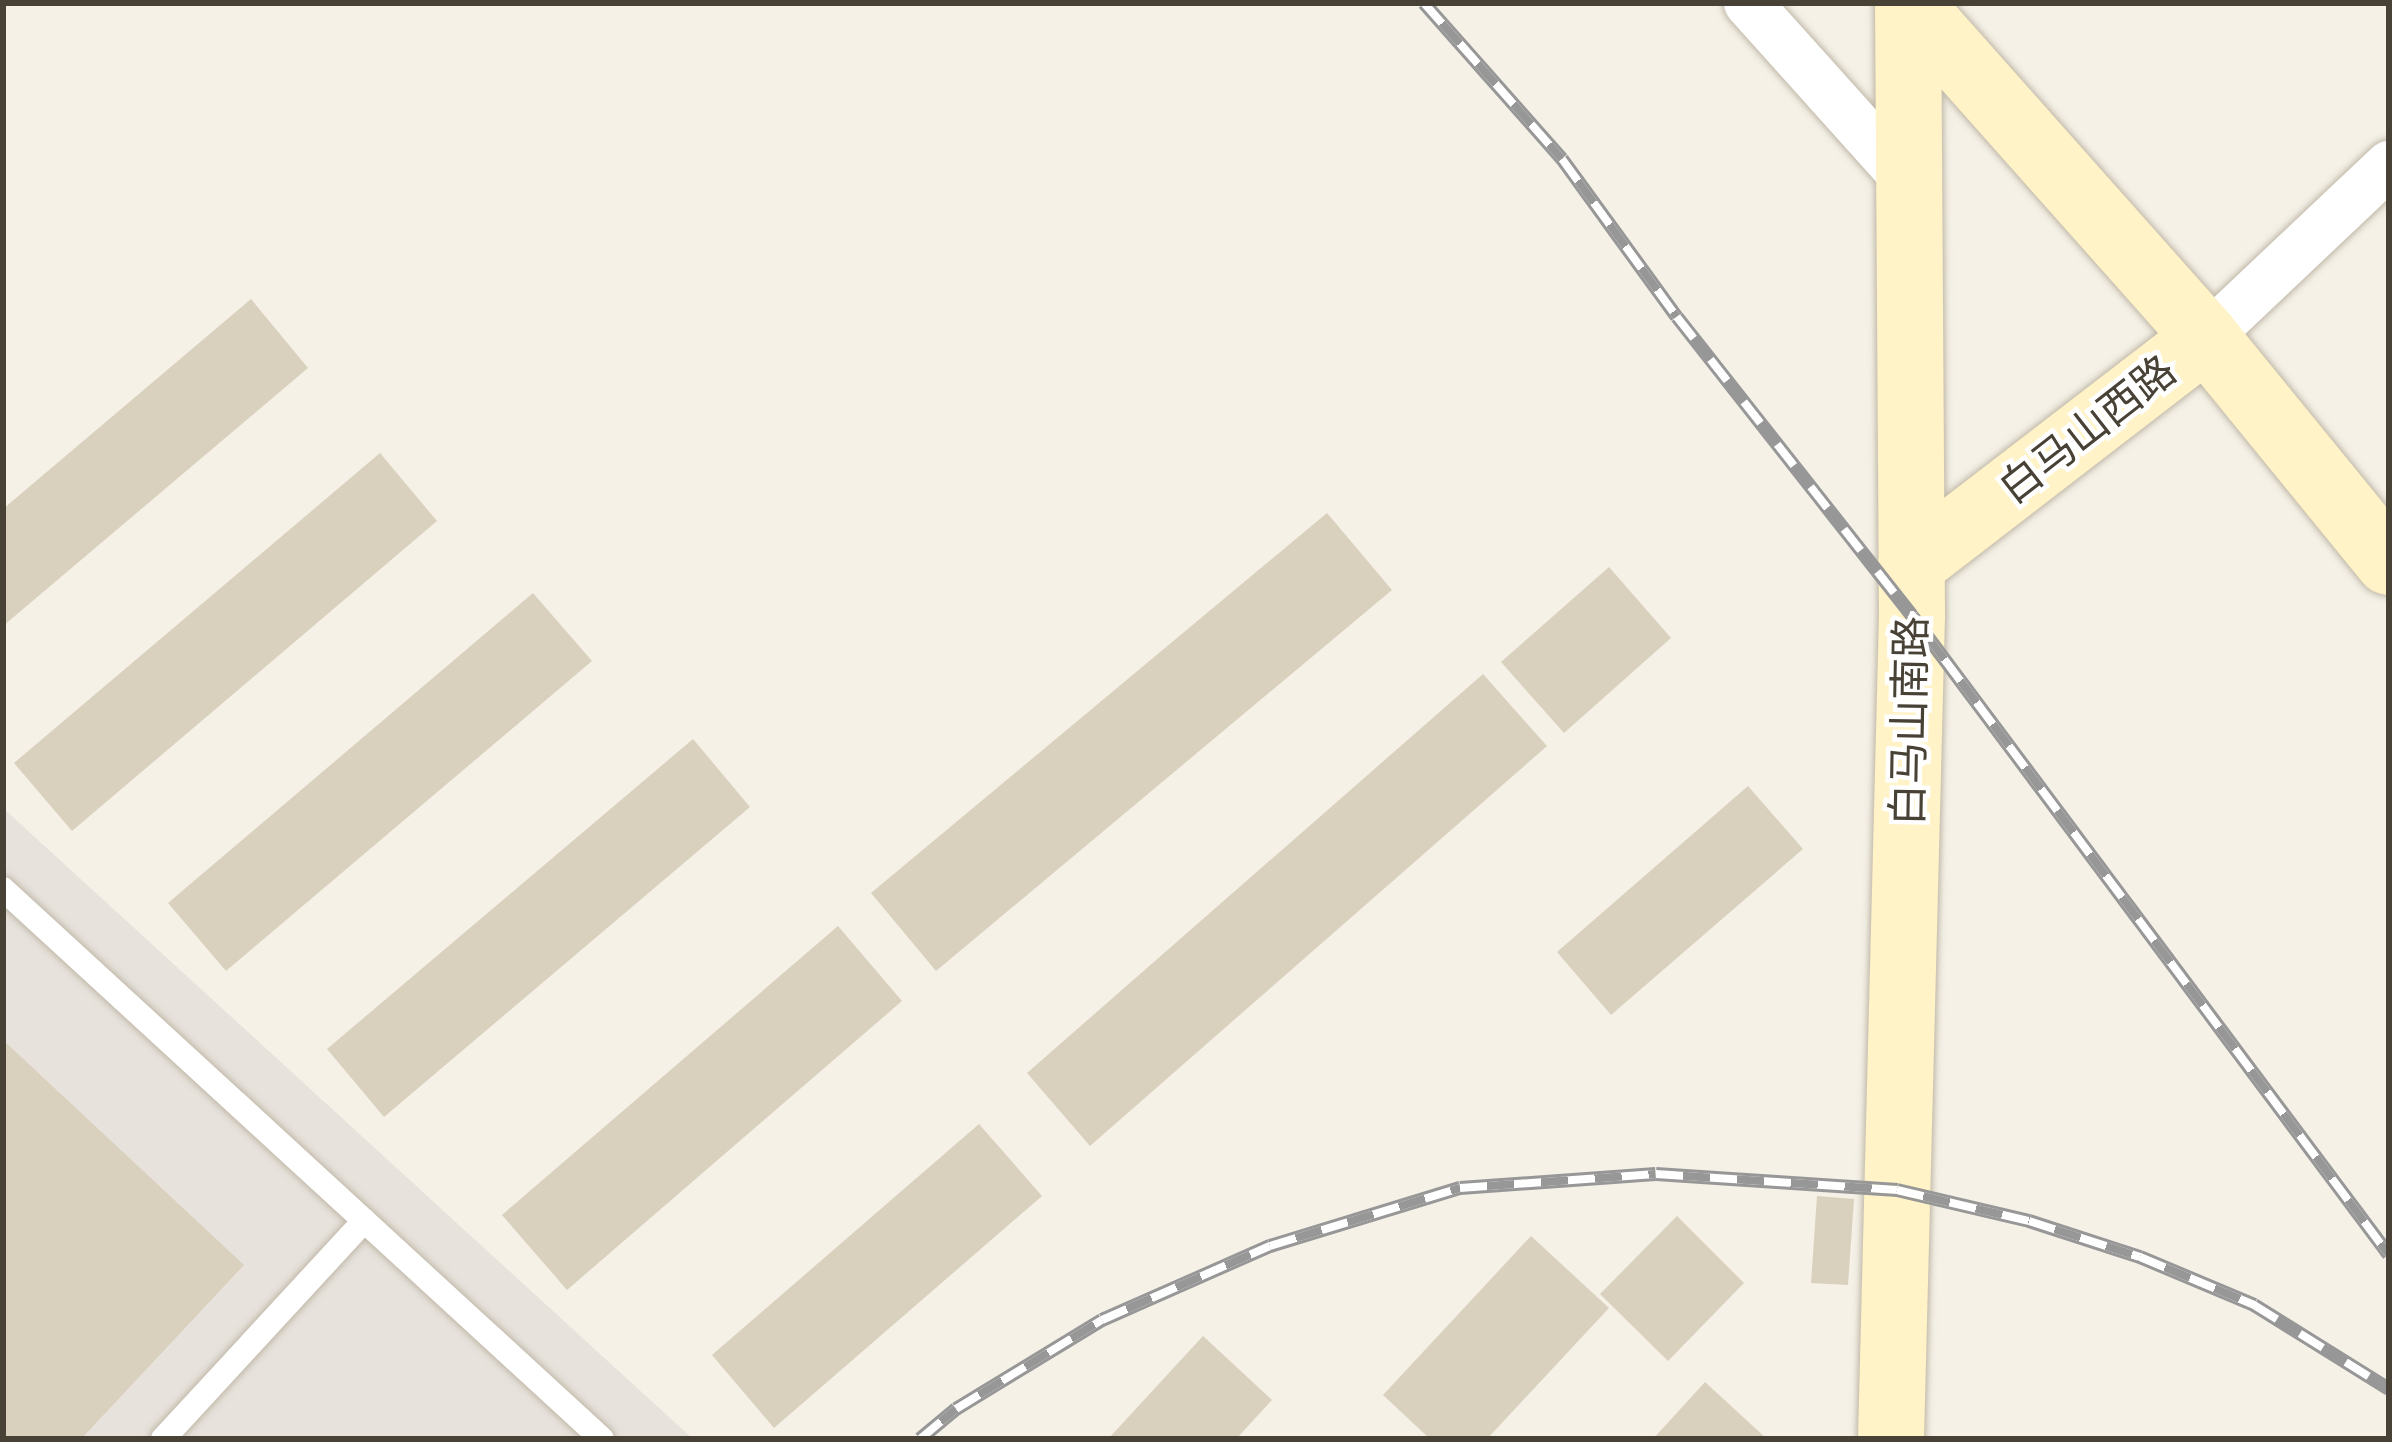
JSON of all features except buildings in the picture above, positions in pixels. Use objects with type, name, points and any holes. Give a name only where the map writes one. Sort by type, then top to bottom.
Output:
[{"type":"main road","name":"白马山南路","points":[[1891,1439],[1911,566],[1908,3]]},
{"type":"main road","points":[[1908,3],[2206,338]]},
{"type":"main road","name":"白马山西路","points":[[1911,566],[2206,338],[2389,562]]},
{"type":"street","points":[[1748,3],[1906,178]]},
{"type":"street","points":[[2206,338],[2389,165]]},
{"type":"lane","points":[[3,889],[602,1439]]},
{"type":"lane","points":[[163,1439],[364,1221]]},
{"type":"shaded area","points":[[3,808],[693,1439],[3,1439]]},
{"type":"railway","points":[[1424,3],[1562,159],[1677,317],[1912,616],[2389,1255]]},
{"type":"railway","points":[[920,1439],[956,1409],[1102,1320],[1270,1246],[1460,1188],[1656,1174],[1897,1190],[2029,1221],[2140,1257],[2254,1305],[2389,1389]]}]
